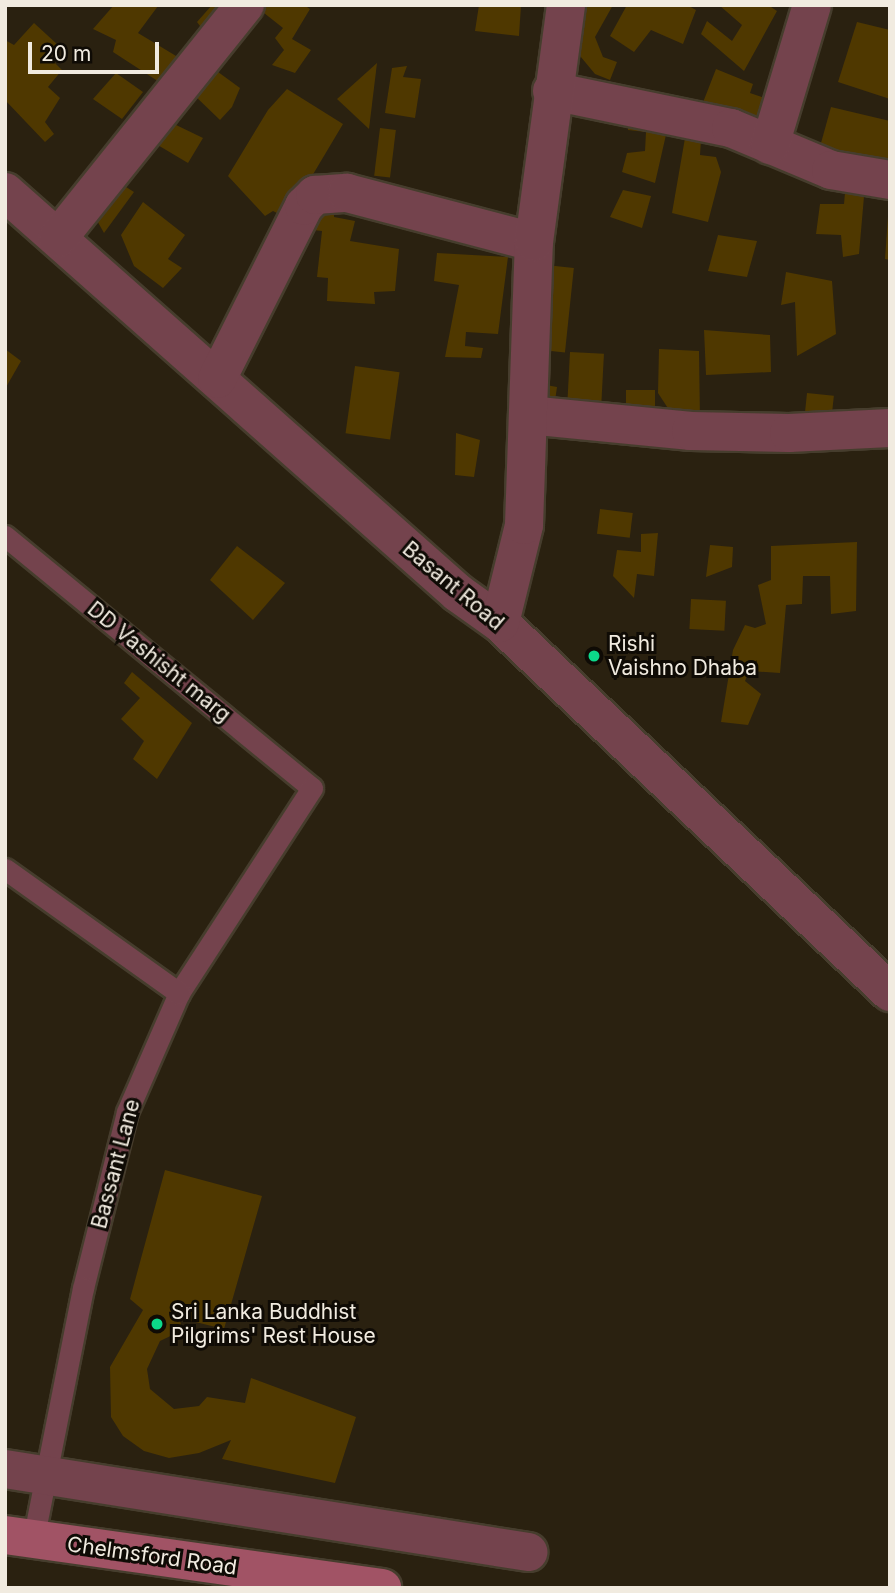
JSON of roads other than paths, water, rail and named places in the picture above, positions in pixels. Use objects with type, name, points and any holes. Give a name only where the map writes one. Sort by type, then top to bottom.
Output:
[{"type":"main road","name":"Chelmsford Road","points":[[19,1538],[382,1588]]},
{"type":"street","points":[[58,238],[245,5]]},
{"type":"street","points":[[500,623],[524,525],[534,242],[552,91],[566,5]]},
{"type":"street","points":[[770,145],[812,5]]},
{"type":"street","points":[[552,91],[731,128],[831,170],[890,180]]},
{"type":"street","name":"Basant Road","points":[[5,192],[458,593],[500,623],[890,992]]},
{"type":"street","points":[[217,379],[304,206],[315,195],[347,194],[534,242]]},
{"type":"street","points":[[527,415],[691,431],[789,433],[890,428]]},
{"type":"street","points":[[5,1469],[528,1552]]},
{"type":"lane","name":"DD Vashisht marg","points":[[5,536],[312,788]]},
{"type":"lane","name":"Bassant Lane","points":[[19,1538],[43,1475],[127,1112],[178,993],[312,788]]},
{"type":"lane","points":[[5,869],[178,993]]},
{"type":"place","name":"Rishi Vaishno Dhaba","points":[[594,656]]},
{"type":"place","name":"Sri Lanka Buddhist Pilgrims' Rest House","points":[[157,1324]]}]
